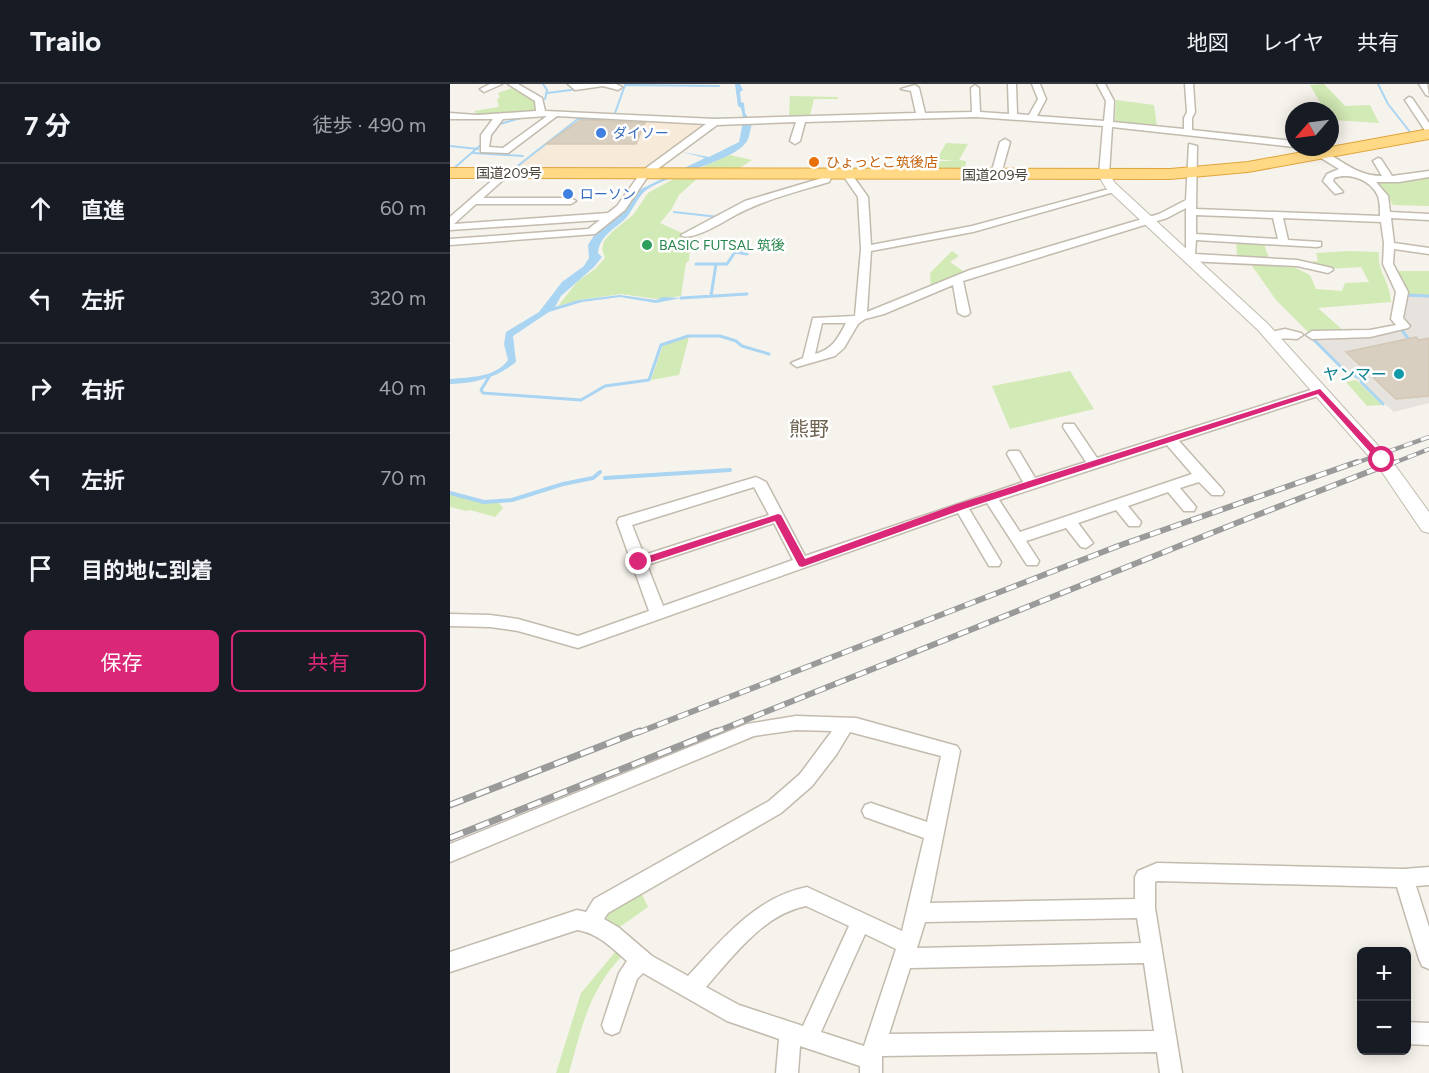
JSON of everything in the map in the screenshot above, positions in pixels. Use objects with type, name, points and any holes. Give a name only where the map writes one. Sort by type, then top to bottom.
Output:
[{"type":"highway","name":"国道209号","points":[[1339,150],[1429,132]]},
{"type":"highway","name":"国道209号","points":[[450,173],[1104,175],[1191,173],[1248,167],[1308,156]]},
{"type":"street","points":[[484,89],[498,84]]},
{"type":"street","points":[[512,84],[539,100],[541,113]]},
{"type":"street","points":[[572,84],[575,87],[600,84]]},
{"type":"street","points":[[606,84],[618,87]]},
{"type":"street","points":[[1012,84],[1013,117]]},
{"type":"street","points":[[1031,118],[1039,108],[1042,99],[1036,84]]},
{"type":"street","points":[[1101,84],[1110,101],[1110,124],[1104,175],[1116,190],[1270,335],[1386,465],[1426,518]]},
{"type":"street","points":[[1188,132],[1188,118],[1191,112],[1189,84]]},
{"type":"street","points":[[1423,84],[1429,93]]},
{"type":"street","points":[[905,88],[915,88],[921,116]]},
{"type":"street","points":[[975,88],[976,114]]},
{"type":"street","points":[[1409,100],[1429,132]]},
{"type":"street","points":[[450,116],[477,118],[541,113],[715,122],[976,114],[1110,124],[1285,143]]},
{"type":"street","points":[[500,116],[486,135],[484,150],[505,151],[555,114]]},
{"type":"street","points":[[795,141],[801,119]]},
{"type":"street","points":[[450,242],[591,232],[612,216],[631,195],[646,173],[715,122]]},
{"type":"street","points":[[996,174],[1005,142]]},
{"type":"street","points":[[1190,258],[1192,146]]},
{"type":"street","points":[[1328,156],[1346,170],[1368,178],[1429,174]]},
{"type":"street","points":[[1378,161],[1388,177]]},
{"type":"street","points":[[1338,192],[1328,181],[1330,176],[1346,170]]},
{"type":"street","points":[[450,222],[507,172]]},
{"type":"street","points":[[686,236],[749,203],[826,180],[828,174]]},
{"type":"street","points":[[847,174],[863,197],[866,249],[859,318],[840,345],[831,353],[802,362],[818,320],[859,318],[879,312],[990,267],[1190,207],[1277,215],[1429,217]]},
{"type":"street","points":[[1312,335],[1341,333],[1359,335],[1394,330],[1404,326],[1397,319],[1402,292],[1388,264],[1389,245],[1383,196],[1368,178]]},
{"type":"street","points":[[866,249],[973,229],[1116,190]]},
{"type":"street","points":[[476,201],[565,203]]},
{"type":"street","points":[[1277,215],[1284,243]]},
{"type":"street","points":[[450,227],[612,216]]},
{"type":"street","points":[[1191,237],[1317,244]]},
{"type":"street","points":[[1389,245],[1429,251]]},
{"type":"street","points":[[1190,258],[1297,263],[1328,270]]},
{"type":"street","points":[[957,280],[964,313]]},
{"type":"street","points":[[1270,335],[1285,333],[1297,335]]},
{"type":"street","points":[[450,620],[490,621],[518,625],[578,642],[961,507],[1320,391]]},
{"type":"street","points":[[1070,427],[1095,465]]},
{"type":"street","points":[[1171,441],[1217,492]]},
{"type":"street","points":[[1014,454],[1032,485]]},
{"type":"street","points":[[1017,539],[1201,476]]},
{"type":"street","points":[[657,614],[624,522],[756,482],[761,485],[802,563]]},
{"type":"street","points":[[1171,487],[1189,507]]},
{"type":"street","points":[[991,498],[1032,561]]},
{"type":"street","points":[[1119,505],[1134,522]]},
{"type":"street","points":[[961,507],[994,562]]},
{"type":"street","points":[[639,562],[778,517]]},
{"type":"street","points":[[1069,522],[1086,543]]},
{"type":"street","points":[[450,853],[753,729],[796,723],[856,725],[951,751],[918,913],[872,1059]]},
{"type":"street","points":[[590,922],[601,906],[775,807],[806,780],[830,750],[846,724]]},
{"type":"street","points":[[871,811],[934,833]]},
{"type":"street","points":[[1171,1073],[1145,908],[1145,877],[1157,872],[1404,878],[1429,876]]},
{"type":"street","points":[[1404,878],[1429,959]]},
{"type":"street","points":[[691,989],[745,928],[795,896],[807,896],[861,922],[905,951],[1153,953]]},
{"type":"street","points":[[918,913],[1145,908]]},
{"type":"street","points":[[450,962],[577,920],[590,922],[611,934],[642,961],[734,1014],[872,1059],[1166,1041]]},
{"type":"street","points":[[787,1073],[799,1035],[861,922]]},
{"type":"street","points":[[612,1025],[629,973],[642,961]]},
{"type":"street","points":[[1411,1033],[1429,1034]]},
{"type":"shaded area","points":[[577,118],[709,124],[647,169],[512,169]]},
{"type":"shaded area","points":[[1406,295],[1429,296],[1429,403],[1394,412],[1310,338],[1336,335],[1360,337],[1399,332],[1409,327],[1400,318]]},
{"type":"green space","points":[[1324,84],[1345,106],[1370,105],[1379,123],[1339,120],[1339,102],[1320,102],[1310,85]]},
{"type":"green space","points":[[515,87],[537,101],[539,112],[480,117],[474,111],[499,107],[498,93]]},
{"type":"green space","points":[[790,96],[838,97],[838,99],[814,99],[810,116],[789,117]]},
{"type":"green space","points":[[1116,100],[1154,105],[1157,127],[1115,122]]},
{"type":"green space","points":[[946,143],[968,144],[959,160],[966,161],[965,171],[926,171],[930,161],[955,161],[937,159]]},
{"type":"green space","points":[[730,155],[752,160],[738,169],[695,170]]},
{"type":"green space","name":"BASIC FUTSAL 筑後","points":[[677,177],[699,177],[679,195],[671,210],[660,223],[691,237],[689,261],[686,263],[681,296],[657,299],[621,294],[558,306],[577,282],[595,269],[605,258],[602,249],[604,241],[633,215],[648,193]]},
{"type":"green space","points":[[1429,177],[1429,206],[1393,205],[1378,182]]},
{"type":"green space","points":[[1236,242],[1264,244],[1269,258],[1237,256]]},
{"type":"green space","points":[[952,251],[959,256],[950,262],[966,273],[931,288],[930,273]]},
{"type":"green space","points":[[1379,252],[1380,265],[1391,302],[1318,308],[1344,331],[1308,332],[1276,300],[1250,263],[1290,265],[1310,275],[1316,289],[1342,291],[1345,283],[1369,282],[1361,267],[1328,269],[1307,262],[1318,261],[1316,253]]},
{"type":"green space","points":[[1395,271],[1429,271],[1429,295],[1405,294]]},
{"type":"green space","points":[[689,337],[679,375],[651,380],[663,345]]},
{"type":"green space","points":[[1070,371],[1094,409],[1010,429],[992,386]]},
{"type":"green space","points":[[1356,380],[1382,405],[1367,406],[1346,382]]},
{"type":"green space","points":[[450,494],[483,503],[497,501],[503,508],[495,517],[450,507]]},
{"type":"green space","points":[[640,890],[648,907],[614,931],[600,916]]},
{"type":"green space","points":[[616,951],[622,956],[601,982],[594,996],[582,1026],[569,1073],[556,1073],[581,993]]},
{"type":"water","points":[[735,84],[740,84],[743,90],[740,92],[741,102],[744,103],[745,113],[752,124],[747,141],[740,148],[715,162],[667,179],[644,192],[626,218],[608,233],[602,242],[598,253],[602,257],[561,296],[555,307],[579,300],[620,295],[656,300],[663,297],[681,298],[656,303],[620,297],[582,302],[549,312],[513,336],[516,362],[485,379],[450,384],[450,379],[482,376],[503,366],[508,360],[504,344],[506,332],[539,312],[562,282],[584,266],[589,258],[588,245],[598,229],[637,191],[705,158],[682,152],[709,157],[739,142],[743,122],[740,118],[743,117],[741,108],[738,106]]},
{"type":"building","name":"ダイソー","points":[[581,120],[645,123],[636,144],[546,144]]},
{"type":"building","name":"ヤンマー","points":[[1416,337],[1419,340],[1429,338],[1429,396],[1396,399],[1346,352]]},
{"type":"waterway","points":[[518,84],[537,95]]},
{"type":"waterway","points":[[543,84],[547,90],[545,99]]},
{"type":"waterway","points":[[1378,84],[1388,104],[1410,132]]},
{"type":"waterway","points":[[614,116],[625,85],[719,86]]},
{"type":"waterway","points":[[547,93],[579,89]]},
{"type":"waterway","points":[[476,149],[500,124],[528,116]]},
{"type":"waterway","points":[[705,119],[736,118]]},
{"type":"waterway","points":[[515,168],[578,119],[610,119]]},
{"type":"waterway","points":[[450,146],[476,149]]},
{"type":"waterway","points":[[453,169],[476,149]]},
{"type":"waterway","points":[[473,153],[523,156]]},
{"type":"waterway","points":[[674,212],[718,217]]},
{"type":"waterway","points":[[716,264],[727,264],[735,252],[747,254]]},
{"type":"waterway","points":[[696,264],[716,264]]},
{"type":"waterway","points":[[711,296],[716,264]]},
{"type":"waterway","points":[[681,298],[747,294]]},
{"type":"waterway","points":[[1405,295],[1429,296]]},
{"type":"waterway","points":[[1392,317],[1410,341]]},
{"type":"waterway","points":[[489,377],[481,390],[483,393],[581,400],[605,386],[649,380],[661,345],[688,336],[720,336],[736,341],[742,346],[769,354]]},
{"type":"waterway","points":[[1314,340],[1346,372],[1363,379],[1361,382],[1383,404]]},
{"type":"waterway","points":[[605,478],[730,470]]},
{"type":"waterway","points":[[450,493],[484,502],[512,500],[563,484],[593,478],[600,472]]},
{"type":"railway","points":[[1353,464],[1429,437]]},
{"type":"railway","points":[[1391,464],[1429,449]]},
{"type":"railway","points":[[637,733],[1118,546],[1357,462]]},
{"type":"railway","points":[[713,733],[1394,462]]},
{"type":"railway","points":[[450,805],[640,731]]},
{"type":"railway","points":[[450,838],[717,731]]},
{"type":"place","name":"ダイソー","points":[[601,133]]},
{"type":"place","name":"ひょっとこ筑後店","points":[[814,162]]},
{"type":"place","name":"ローソン","points":[[568,194]]},
{"type":"place","name":"BASIC FUTSAL 筑後","points":[[647,245]]},
{"type":"place","name":"ヤンマー","points":[[1399,374]]},
{"type":"district","name":"熊野","points":[[809,429]]},
{"type":"route","points":[[639,562],[778,517],[802,563],[936,515],[1320,391],[1382,460]]}]
